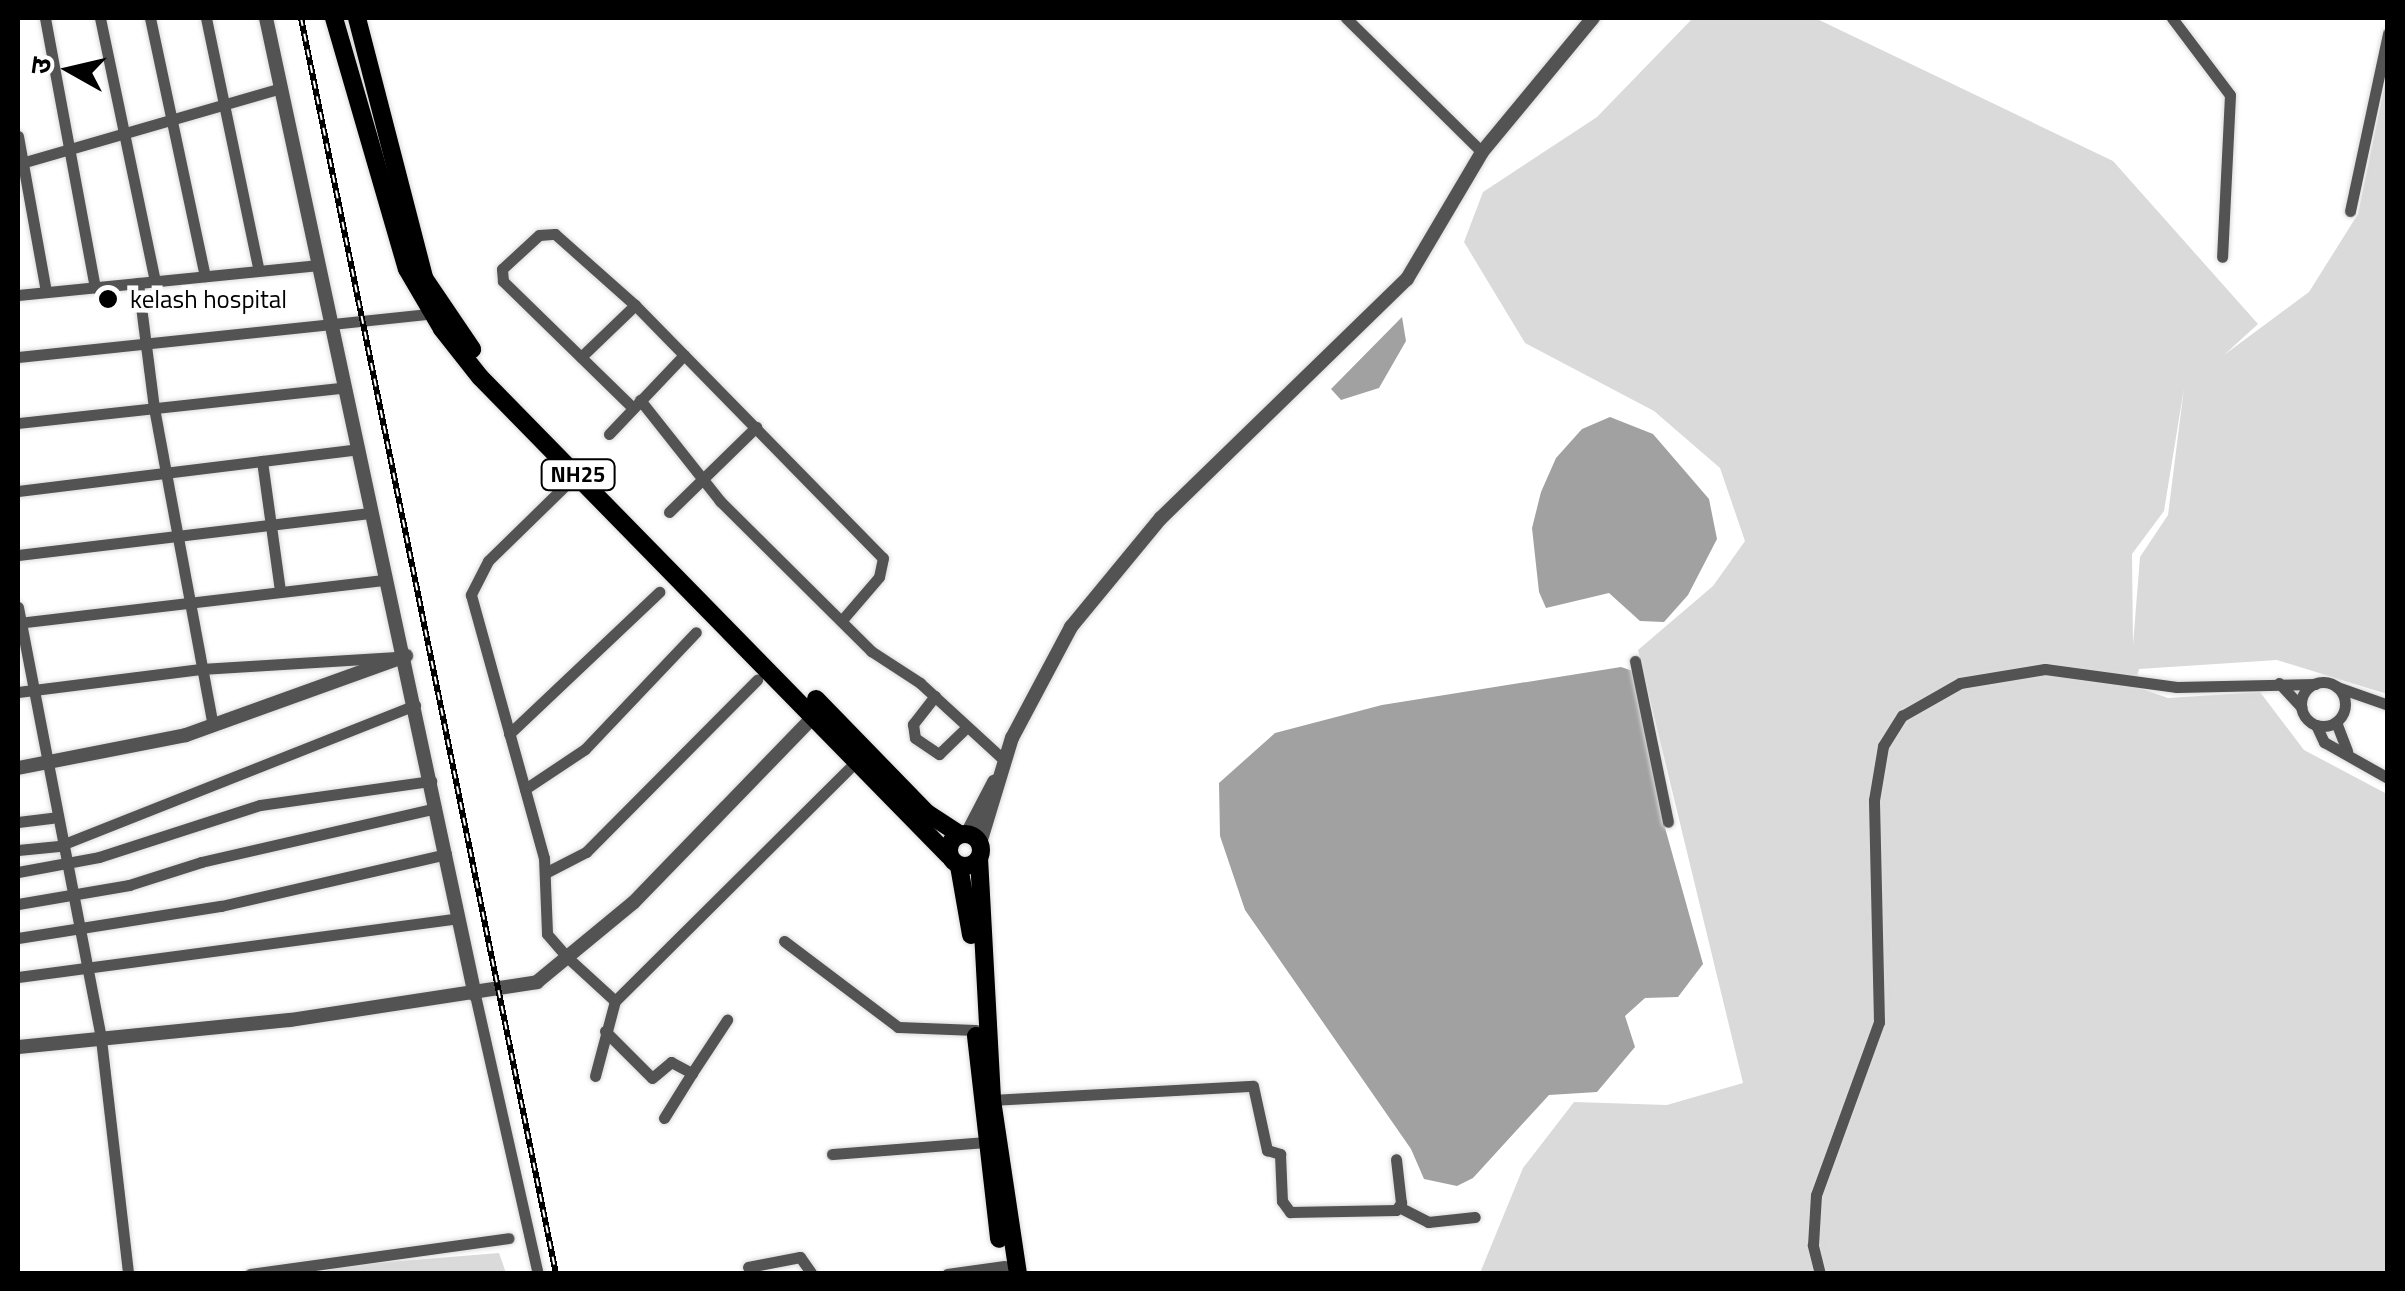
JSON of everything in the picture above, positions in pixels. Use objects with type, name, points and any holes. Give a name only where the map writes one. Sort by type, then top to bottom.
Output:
[{"type":"main road","name":"NH25","points":[[337,18],[373,125]]},
{"type":"main road","name":"NH25","points":[[355,18],[373,125],[407,269],[480,376],[927,813],[971,842]]},
{"type":"main road","name":"NH25","points":[[437,312],[819,710],[858,760],[954,861]]},
{"type":"main road","points":[[954,861],[971,842]]},
{"type":"main road","points":[[954,861],[971,842]]},
{"type":"main road","points":[[971,842],[1009,1271]]},
{"type":"main road","points":[[954,861],[971,922],[984,1142],[1009,1271]]},
{"type":"street","points":[[45,18],[96,287]]},
{"type":"street","points":[[100,18],[155,281]]},
{"type":"street","points":[[150,18],[205,276]]},
{"type":"street","points":[[206,18],[259,270]]},
{"type":"street","points":[[269,18],[354,450],[406,656],[475,995],[538,1274]]},
{"type":"street","points":[[1346,18],[1482,152]]},
{"type":"street","points":[[971,842],[1070,627],[1161,518],[1408,279],[1482,152],[1594,18]]},
{"type":"street","points":[[2172,18],[2230,95],[2222,257]]},
{"type":"street","points":[[2350,211],[2388,32]]},
{"type":"street","points":[[20,163],[224,100],[285,89]]},
{"type":"street","points":[[18,136],[46,292]]},
{"type":"street","points":[[842,620],[879,577],[883,558],[634,305],[555,234],[540,234],[502,269],[503,281],[581,358],[636,404],[871,651],[935,696],[1004,765]]},
{"type":"street","points":[[18,294],[316,265]]},
{"type":"street","points":[[138,282],[154,408],[169,472],[200,669],[214,725]]},
{"type":"street","points":[[581,358],[634,305]]},
{"type":"street","points":[[18,357],[437,312]]},
{"type":"street","points":[[610,434],[684,354]]},
{"type":"street","points":[[18,424],[341,388]]},
{"type":"street","points":[[669,512],[756,427]]},
{"type":"street","points":[[18,491],[354,450]]},
{"type":"street","points":[[262,461],[280,592]]},
{"type":"street","points":[[577,474],[475,580],[472,614],[546,872],[547,934],[615,1001]]},
{"type":"street","points":[[18,555],[272,528],[369,513]]},
{"type":"street","points":[[19,622],[386,580]]},
{"type":"street","points":[[509,734],[659,592]]},
{"type":"street","points":[[18,607],[53,818],[101,1039],[128,1274]]},
{"type":"street","points":[[524,788],[586,750],[696,632]]},
{"type":"street","points":[[18,692],[200,669],[406,656]]},
{"type":"street","points":[[18,768],[214,725],[406,656]]},
{"type":"street","points":[[1635,661],[1668,822]]},
{"type":"street","points":[[1820,1274],[1813,1244],[1816,1194],[1879,1022],[1874,800],[1884,746],[1902,716],[1960,683],[2045,670],[2177,686],[2315,684],[2337,687],[2388,706]]},
{"type":"street","points":[[546,872],[586,852],[757,680]]},
{"type":"street","points":[[2279,683],[2302,706],[2324,742],[2347,751],[2388,778]]},
{"type":"street","points":[[2302,706],[2315,684]]},
{"type":"street","points":[[2337,687],[2344,708]]},
{"type":"street","points":[[935,696],[913,724],[915,738],[939,754],[966,727]]},
{"type":"street","points":[[2336,722],[2344,708],[2373,700]]},
{"type":"street","points":[[18,850],[59,846],[415,706]]},
{"type":"street","points":[[18,1047],[475,995],[537,982],[633,902],[819,710]]},
{"type":"street","points":[[2316,725],[2336,722]]},
{"type":"street","points":[[2336,722],[2347,751]]},
{"type":"street","points":[[595,1076],[615,1001],[858,760]]},
{"type":"street","points":[[18,872],[63,867],[260,806],[431,781]]},
{"type":"street","points":[[18,904],[70,898],[436,808]]},
{"type":"street","points":[[18,822],[53,818]]},
{"type":"street","points":[[18,938],[221,906],[446,854]]},
{"type":"street","points":[[18,976],[459,918]]},
{"type":"street","points":[[784,941],[898,1027],[976,1030]]},
{"type":"street","points":[[664,1118],[726,1020]]},
{"type":"street","points":[[604,1031],[644,1075],[656,1077],[671,1062],[692,1073]]},
{"type":"street","points":[[992,1100],[1253,1086],[1267,1150],[1280,1154],[1286,1210],[1352,1214],[1400,1208],[1428,1222],[1475,1217]]},
{"type":"street","points":[[832,1154],[984,1142]]},
{"type":"street","points":[[1396,1159],[1400,1208]]},
{"type":"street","points":[[250,1274],[509,1238]]},
{"type":"street","points":[[748,1267],[800,1258],[812,1274]]},
{"type":"street","points":[[947,1274],[1009,1271]]},
{"type":"shaded area","points":[[1693,18],[1815,18],[2113,161],[2258,324],[2224,355],[2309,292],[2358,214],[2387,74],[2387,694],[2277,660],[2139,669],[2134,686],[2168,698],[2260,692],[2304,750],[2387,794],[2387,1273],[1480,1273],[1523,1168],[1574,1102],[1667,1105],[1743,1083],[1638,650],[1713,586],[1745,541],[1720,468],[1654,411],[1525,343],[1464,242],[1483,192],[1597,117]],"holes":[[[2184,388],[2168,515],[2140,557],[2133,645],[2132,554],[2164,511]]]},
{"type":"shaded area","points":[[1402,317],[1406,341],[1379,388],[1341,400],[1331,389]]},
{"type":"shaded area","points":[[1610,417],[1653,434],[1709,499],[1717,539],[1688,595],[1664,622],[1640,621],[1609,593],[1546,608],[1539,592],[1532,528],[1541,492],[1556,458],[1582,429]]},
{"type":"shaded area","points":[[1621,667],[1633,671],[1662,817],[1703,964],[1678,997],[1645,998],[1625,1016],[1635,1047],[1597,1092],[1549,1095],[1473,1178],[1457,1186],[1424,1179],[1411,1149],[1245,910],[1220,836],[1219,783],[1275,733],[1382,705]]},
{"type":"shaded area","points":[[499,1253],[506,1273],[308,1274],[351,1265]]},
{"type":"railway","points":[[301,18],[556,1274]]},
{"type":"place","name":"kelash hospital","points":[[108,299]]}]
